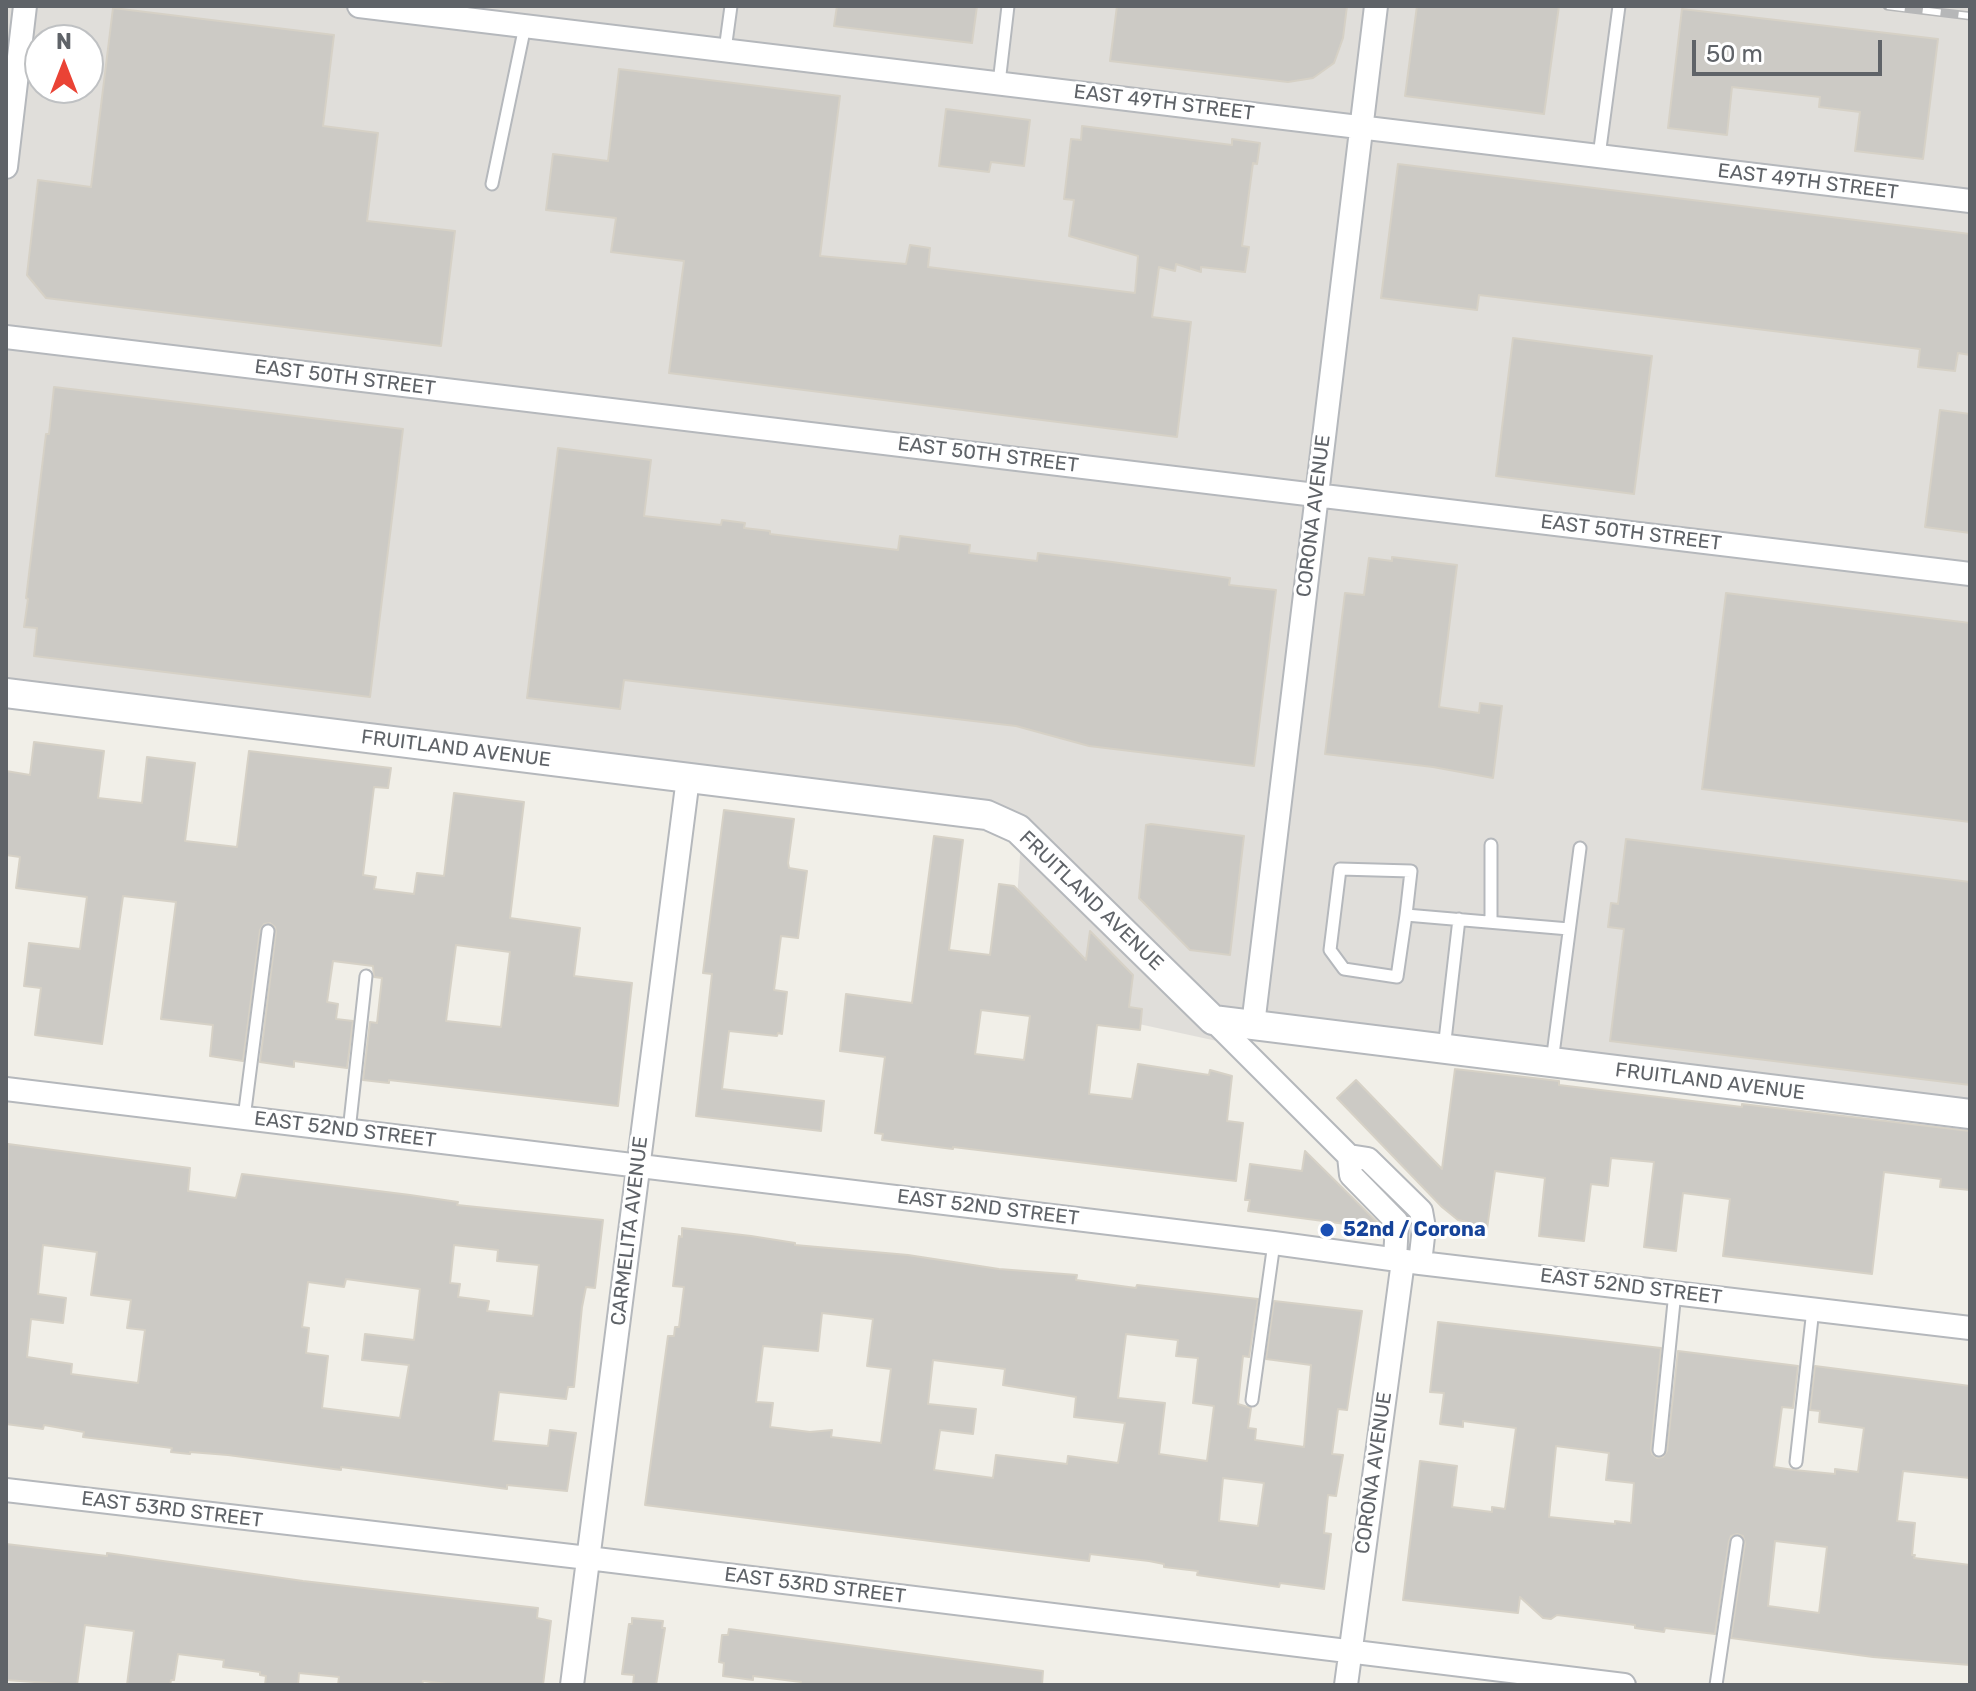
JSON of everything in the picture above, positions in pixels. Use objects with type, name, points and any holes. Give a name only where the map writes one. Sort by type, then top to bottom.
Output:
[{"type":"street","points":[[6,167],[25,6]]},
{"type":"street","name":"EAST 49TH STREET","points":[[359,6],[1970,201]]},
{"type":"street","name":"CORONA AVENUE","points":[[1253,1025],[1376,6]]},
{"type":"street","name":"EAST 50TH STREET","points":[[6,337],[1970,574]]},
{"type":"street","name":"FRUITLAND AVENUE","points":[[6,693],[987,815],[1018,829],[1213,1020],[1970,1114]]},
{"type":"street","name":"CARMELITA AVENUE","points":[[572,1685],[688,778]]},
{"type":"street","name":"CORONA AVENUE","points":[[1213,1020],[1349,1156],[1368,1159],[1421,1211],[1424,1228],[1406,1261],[1346,1685]]},
{"type":"street","name":"EAST 52ND STREET","points":[[6,1089],[1970,1328]]},
{"type":"street","name":"EAST 53RD STREET","points":[[6,1490],[1624,1685]]},
{"type":"lane","points":[[725,50],[731,6]]},
{"type":"lane","points":[[999,83],[1008,6]]},
{"type":"lane","points":[[1599,156],[1619,6]]},
{"type":"lane","points":[[492,184],[525,26]]},
{"type":"lane","points":[[1491,845],[1491,922]]},
{"type":"lane","points":[[1552,1062],[1580,848]]},
{"type":"lane","points":[[1340,869],[1411,871],[1406,915],[1397,977],[1344,969],[1330,950],[1340,869]]},
{"type":"lane","points":[[1406,915],[1569,929]]},
{"type":"lane","points":[[1444,1049],[1459,919]]},
{"type":"lane","points":[[244,1118],[268,931]]},
{"type":"lane","points":[[349,1131],[366,976]]},
{"type":"lane","points":[[1252,1400],[1274,1243]]},
{"type":"lane","points":[[1659,1450],[1675,1292]]},
{"type":"lane","points":[[1796,1462],[1813,1309]]},
{"type":"lane","points":[[1716,1685],[1737,1542]]},
{"type":"shaded area","points":[[6,6],[1970,6],[1970,1120],[1264,1027],[1240,1046],[1010,996],[1022,828],[6,694]]},
{"type":"building","points":[[837,6],[977,6],[972,43],[834,26]]},
{"type":"building","points":[[1117,6],[1347,6],[1343,38],[1334,63],[1313,78],[1288,82],[1110,61]]},
{"type":"building","points":[[1417,6],[1559,6],[1544,114],[1405,96]]},
{"type":"building","points":[[113,8],[334,35],[323,126],[378,133],[367,221],[455,231],[441,346],[46,298],[27,275],[38,180],[91,187],[101,104],[104,104]]},
{"type":"building","points":[[1682,9],[1938,39],[1923,159],[1855,151],[1860,112],[1819,107],[1820,97],[1732,87],[1727,135],[1668,128]]},
{"type":"building","points":[[619,69],[840,96],[820,256],[906,264],[910,245],[930,248],[928,267],[1135,293],[1138,256],[1069,236],[1074,200],[1064,199],[1071,139],[1081,140],[1082,126],[1232,145],[1232,139],[1260,143],[1257,164],[1253,163],[1242,246],[1249,247],[1245,272],[1201,267],[1201,272],[1176,264],[1175,271],[1159,267],[1152,317],[1191,322],[1177,437],[669,373],[684,261],[611,252],[616,218],[546,210],[553,154],[608,161]]},
{"type":"building","points":[[946,109],[1030,120],[1024,166],[991,162],[989,172],[939,166]]},
{"type":"building","points":[[1398,164],[1970,234],[1970,355],[1958,353],[1955,371],[1918,367],[1920,349],[1479,295],[1477,310],[1381,298]]},
{"type":"building","points":[[1513,338],[1652,356],[1634,494],[1496,476]]},
{"type":"building","points":[[54,387],[403,429],[370,697],[34,656],[37,628],[24,627],[26,598]]},
{"type":"building","points":[[1940,410],[1970,414],[1970,533],[1925,527]]},
{"type":"building","points":[[558,448],[651,460],[644,516],[721,525],[722,520],[745,523],[744,528],[770,531],[770,534],[898,550],[900,536],[970,545],[969,553],[1037,561],[1038,553],[1230,578],[1229,585],[1276,590],[1254,766],[1089,746],[1016,726],[624,680],[620,709],[527,698]]},
{"type":"building","points":[[1392,557],[1457,565],[1439,707],[1479,713],[1480,703],[1502,706],[1493,778],[1433,767],[1325,754],[1345,593],[1364,595],[1369,558],[1392,561]]},
{"type":"building","points":[[1726,593],[1970,623],[1970,822],[1702,789]]},
{"type":"building","points":[[34,742],[104,751],[98,798],[142,803],[147,757],[195,763],[185,841],[237,847],[249,751],[391,768],[388,788],[374,787],[363,875],[376,877],[374,889],[414,894],[417,873],[444,876],[454,793],[524,802],[510,918],[580,928],[574,976],[632,983],[618,1106],[389,1080],[389,1083],[363,1080],[370,1022],[377,1023],[382,978],[374,977],[373,966],[333,961],[327,1002],[338,1004],[336,1019],[353,1021],[347,1068],[294,1061],[294,1067],[260,1062],[276,932],[270,923],[264,924],[260,930],[243,1061],[210,1056],[213,1025],[161,1019],[176,902],[123,896],[102,1044],[35,1035],[41,988],[24,986],[29,943],[80,949],[87,897],[16,888],[20,857],[6,855],[6,771],[30,775]],"holes":[[[456,945],[510,952],[501,1027],[446,1021]]]},
{"type":"building","points":[[724,810],[794,819],[789,868],[807,871],[798,938],[781,936],[774,990],[787,992],[782,1034],[729,1031],[722,1089],[824,1101],[821,1131],[696,1116],[712,974],[703,973]]},
{"type":"building","points":[[1146,825],[1244,836],[1230,955],[1190,950],[1139,898]]},
{"type":"building","points":[[934,836],[963,840],[949,950],[990,955],[999,884],[1014,886],[1086,960],[1090,931],[1133,975],[1129,1007],[1142,1009],[1140,1030],[1097,1025],[1089,1094],[1132,1099],[1138,1064],[1209,1075],[1210,1070],[1232,1076],[1227,1121],[1243,1123],[1236,1181],[882,1140],[883,1134],[875,1133],[885,1057],[840,1051],[846,994],[912,1003]],"holes":[[[981,1010],[1030,1016],[1024,1060],[975,1054]]]},
{"type":"building","points":[[1626,839],[1970,882],[1970,1085],[1610,1041],[1624,929],[1608,927],[1611,903],[1618,904]]},
{"type":"building","points":[[1455,1069],[1559,1081],[1559,1085],[1970,1131],[1970,1190],[1940,1187],[1941,1179],[1884,1172],[1872,1274],[1723,1256],[1730,1199],[1683,1193],[1676,1251],[1644,1247],[1654,1162],[1611,1158],[1608,1186],[1591,1184],[1584,1241],[1539,1236],[1545,1178],[1495,1171],[1487,1229],[1467,1227],[1467,1222],[1458,1220],[1442,1207],[1337,1098],[1356,1080],[1442,1169]]},
{"type":"building","points":[[8,1144],[190,1168],[188,1191],[236,1198],[242,1174],[410,1195],[458,1202],[457,1205],[603,1220],[595,1288],[586,1287],[582,1307],[574,1387],[568,1387],[566,1399],[499,1392],[493,1441],[548,1446],[550,1430],[576,1433],[567,1491],[507,1485],[507,1489],[341,1467],[341,1470],[228,1455],[171,1452],[172,1448],[83,1437],[84,1432],[44,1425],[43,1429],[6,1424]],"holes":[[[43,1245],[97,1252],[91,1295],[131,1300],[127,1328],[145,1330],[138,1383],[71,1374],[72,1364],[27,1357],[31,1319],[63,1323],[66,1298],[38,1294]],[[454,1245],[498,1250],[497,1261],[539,1265],[533,1316],[487,1311],[489,1301],[458,1297],[460,1284],[450,1283]],[[346,1279],[420,1289],[414,1340],[365,1334],[362,1360],[409,1365],[400,1418],[322,1408],[328,1356],[306,1353],[309,1328],[302,1327],[308,1282],[344,1287]]]},
{"type":"building","points":[[1305,1151],[1383,1229],[1248,1211],[1250,1200],[1245,1200],[1250,1164],[1302,1171]]},
{"type":"building","points":[[682,1228],[795,1245],[1077,1275],[1076,1280],[1136,1288],[1137,1285],[1258,1299],[1249,1357],[1243,1356],[1238,1404],[1251,1408],[1248,1428],[1256,1429],[1255,1440],[1304,1447],[1311,1365],[1266,1359],[1274,1301],[1362,1311],[1347,1410],[1338,1409],[1332,1454],[1343,1455],[1336,1496],[1328,1495],[1324,1533],[1331,1534],[1324,1589],[1280,1583],[1279,1587],[1197,1575],[1198,1571],[1164,1567],[1164,1564],[1149,1561],[1090,1554],[1089,1561],[645,1505],[668,1336],[674,1336],[675,1327],[679,1327],[684,1287],[673,1286],[679,1236],[682,1237]],"holes":[[[822,1313],[873,1319],[867,1366],[891,1369],[881,1443],[831,1437],[832,1430],[810,1432],[770,1427],[773,1403],[756,1402],[763,1346],[818,1351]],[[1126,1334],[1178,1340],[1176,1356],[1198,1358],[1193,1403],[1214,1406],[1207,1461],[1159,1454],[1165,1403],[1118,1398]],[[933,1360],[1005,1369],[1003,1385],[1076,1397],[1074,1417],[1125,1423],[1118,1463],[1068,1456],[1067,1464],[996,1455],[993,1478],[934,1470],[940,1430],[973,1434],[976,1409],[928,1404]],[[1223,1478],[1264,1483],[1258,1526],[1219,1521]]]},
{"type":"building","points":[[1438,1322],[1661,1348],[1651,1449],[1657,1458],[1663,1457],[1667,1451],[1678,1351],[1798,1366],[1793,1408],[1782,1407],[1774,1467],[1835,1474],[1835,1469],[1858,1472],[1864,1428],[1819,1422],[1820,1411],[1810,1410],[1815,1366],[1970,1386],[1970,1478],[1903,1471],[1897,1521],[1915,1523],[1914,1558],[1970,1565],[1970,1665],[1873,1657],[1731,1638],[1745,1543],[1743,1536],[1737,1534],[1731,1536],[1729,1541],[1715,1634],[1665,1628],[1664,1632],[1557,1615],[1551,1619],[1543,1618],[1520,1597],[1518,1613],[1403,1600],[1420,1461],[1457,1466],[1452,1507],[1492,1512],[1492,1507],[1505,1509],[1516,1428],[1463,1421],[1463,1427],[1440,1424],[1444,1393],[1430,1392]],"holes":[[[1556,1446],[1609,1453],[1606,1480],[1634,1483],[1631,1523],[1549,1517]],[[1775,1541],[1827,1547],[1819,1613],[1768,1606]]]},
{"type":"building","points":[[6,1544],[107,1556],[107,1553],[303,1581],[538,1608],[537,1618],[551,1621],[543,1685],[455,1685],[423,1681],[422,1685],[338,1685],[339,1677],[299,1673],[298,1685],[265,1685],[266,1676],[260,1675],[260,1672],[223,1667],[224,1660],[178,1654],[174,1680],[170,1685],[127,1685],[134,1631],[85,1625],[77,1685],[6,1680]]},
{"type":"building","points":[[632,1618],[663,1621],[662,1628],[665,1628],[656,1685],[633,1685],[634,1675],[622,1674]]},
{"type":"building","points":[[729,1629],[1043,1671],[1042,1685],[800,1685],[801,1682],[753,1676],[753,1680],[723,1676],[724,1663],[719,1662],[722,1635],[728,1635]]},
{"type":"railway","points":[[1887,6],[1970,16]]},
{"type":"place","name":"52nd / Corona","points":[[1327,1230]]}]
